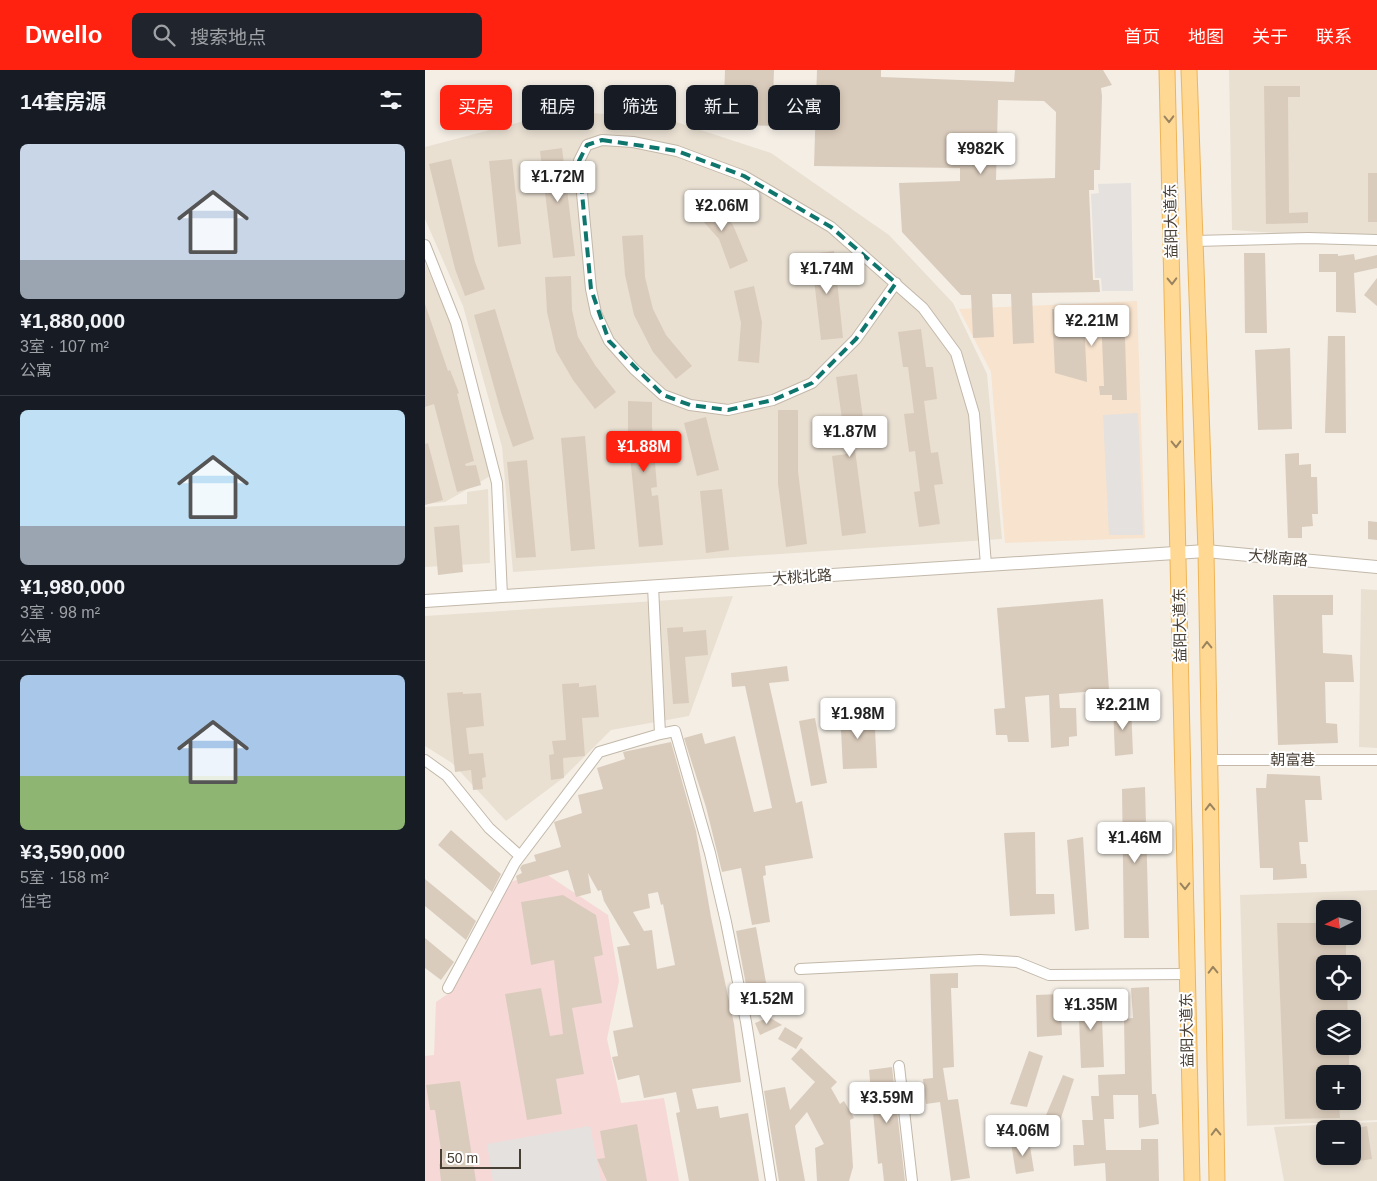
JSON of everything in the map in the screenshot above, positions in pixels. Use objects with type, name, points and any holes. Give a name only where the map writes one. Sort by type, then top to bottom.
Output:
[{"type":"main road","name":"益阳大道东","points":[[1167,70],[1192,1181]]},
{"type":"main road","points":[[1193,73],[1195,241],[1206,551],[1217,1181]]},
{"type":"street","points":[[895,283],[856,339],[812,383],[773,400],[728,410],[690,405],[663,395],[634,369],[609,341],[596,314],[591,289],[579,161],[587,146],[602,140],[633,142],[677,151],[744,176],[831,227],[895,283],[923,308],[956,353],[974,414],[986,565]]},
{"type":"street","points":[[1195,241],[1308,238],[1377,240]]},
{"type":"street","points":[[425,245],[456,323],[497,482],[502,596]]},
{"type":"street","name":"大桃南路","points":[[1179,552],[1206,551],[1377,567]]},
{"type":"street","name":"大桃北路","points":[[425,601],[1179,552]]},
{"type":"street","points":[[653,586],[661,734]]},
{"type":"street","points":[[448,988],[521,856],[599,752],[675,731],[710,853],[746,1022],[771,1181]]},
{"type":"street","points":[[425,760],[447,776],[489,828],[521,856]]},
{"type":"street","name":"朝富巷","points":[[1209,760],[1377,760]]},
{"type":"street","points":[[800,969],[980,960],[1017,962],[1049,975],[1186,974]]},
{"type":"street","points":[[899,1066],[913,1181]]},
{"type":"highlighted area","points":[[602,140],[677,151],[744,176],[831,227],[896,283],[856,339],[812,383],[773,400],[728,410],[690,405],[663,395],[609,341],[591,289],[579,161],[587,145]]},
{"type":"shaded area","points":[[1229,70],[1377,70],[1377,240],[1232,230]]},
{"type":"shaded area","points":[[594,113],[604,114],[604,130],[676,130],[676,122],[686,125],[686,130],[701,130],[771,153],[889,235],[953,303],[987,374],[1002,539],[513,572],[502,447],[463,306],[425,219],[425,147],[490,130],[512,130],[512,124],[522,122],[522,130],[594,130]]},
{"type":"shaded area","points":[[1131,183],[1133,291],[1102,291],[1101,278],[1095,278],[1091,194],[1099,193],[1098,184]]},
{"type":"shaded area","points":[[425,263],[452,326],[492,475],[445,502],[425,504]]},
{"type":"shaded area","points":[[1137,301],[1145,538],[1005,543],[991,372],[959,309]]},
{"type":"shaded area","points":[[1138,413],[1143,535],[1109,535],[1103,415]]},
{"type":"shaded area","points":[[488,489],[490,563],[425,567],[425,507],[467,504],[467,492]]},
{"type":"shaded area","points":[[1361,589],[1377,590],[1377,748],[1359,747]]},
{"type":"shaded area","points":[[733,596],[689,716],[611,730],[563,778],[506,821],[452,763],[425,746],[425,616]]},
{"type":"shaded area","points":[[543,872],[608,915],[619,981],[607,1039],[621,1103],[664,1098],[679,1181],[425,1181],[425,1056],[434,1055],[436,1002],[452,991],[510,882]]},
{"type":"shaded area","points":[[1377,890],[1377,1120],[1316,1120],[1316,1123],[1247,1126],[1240,895]]},
{"type":"shaded area","points":[[1377,1122],[1377,1181],[1284,1181],[1274,1127],[1316,1125],[1316,1165],[1361,1165],[1361,1123]]},
{"type":"shaded area","points":[[590,1126],[601,1181],[493,1181],[487,1144]]},
{"type":"building","points":[[725,70],[774,70],[773,85],[768,85],[768,126],[758,125],[758,85],[725,85]]},
{"type":"building","points":[[817,70],[881,70],[881,77],[1014,82],[1015,70],[1103,70],[1112,85],[1101,88],[1100,170],[1094,170],[1094,190],[1089,190],[1093,280],[1099,280],[1100,292],[1032,293],[1034,343],[1013,344],[1011,294],[992,294],[994,337],[973,338],[971,295],[961,295],[902,232],[899,183],[960,181],[960,168],[814,166],[815,130],[840,130],[840,85],[817,85]],"holes":[[[998,100],[1044,101],[1056,112],[1055,178],[996,180]]]},
{"type":"building","points":[[1264,86],[1300,86],[1300,97],[1288,97],[1289,213],[1308,212],[1308,223],[1266,224]]},
{"type":"building","points":[[562,148],[575,256],[553,258],[540,151]]},
{"type":"building","points":[[451,159],[475,262],[485,289],[465,296],[455,269],[429,164]]},
{"type":"building","points":[[512,159],[521,244],[498,247],[489,161]]},
{"type":"building","points":[[1368,173],[1377,173],[1377,222],[1368,222]]},
{"type":"building","points":[[708,197],[733,225],[748,261],[730,269],[719,239],[693,210]]},
{"type":"building","points":[[643,235],[645,277],[653,309],[666,335],[692,366],[676,379],[653,352],[634,315],[625,275],[622,236]]},
{"type":"building","points":[[834,251],[843,338],[821,340],[811,254]]},
{"type":"building","points":[[1244,253],[1265,253],[1267,333],[1245,333]]},
{"type":"building","points":[[1319,254],[1338,254],[1338,256],[1354,254],[1355,260],[1377,255],[1377,268],[1354,273],[1356,313],[1336,312],[1336,272],[1319,272]]},
{"type":"building","points":[[571,276],[572,310],[578,337],[595,365],[616,392],[595,409],[573,380],[556,351],[547,312],[545,277]]},
{"type":"building","points":[[1377,278],[1377,306],[1364,295]]},
{"type":"building","points":[[754,286],[762,322],[759,363],[738,361],[741,323],[734,291]]},
{"type":"building","points":[[425,304],[448,371],[450,370],[459,393],[457,394],[474,461],[465,464],[466,466],[476,465],[481,485],[457,492],[434,404],[425,407]]},
{"type":"building","points":[[1124,307],[1127,400],[1112,400],[1112,395],[1100,395],[1099,386],[1104,386],[1101,317],[1084,318],[1087,382],[1055,373],[1052,309]]},
{"type":"building","points":[[495,309],[534,439],[513,447],[501,412],[474,315]]},
{"type":"building","points":[[921,329],[926,367],[933,367],[937,399],[924,401],[931,453],[938,452],[943,484],[934,485],[940,524],[919,527],[914,492],[920,491],[915,451],[909,452],[904,414],[914,413],[908,367],[903,367],[898,332]]},
{"type":"building","points":[[1328,336],[1345,336],[1346,433],[1325,433]]},
{"type":"building","points":[[1290,348],[1292,429],[1258,430],[1255,350]]},
{"type":"building","points":[[857,374],[866,440],[854,442],[866,533],[842,536],[832,456],[847,454],[836,377]]},
{"type":"building","points":[[628,401],[652,402],[657,487],[651,488],[652,496],[658,495],[663,545],[639,547],[628,435]]},
{"type":"building","points":[[778,410],[798,410],[798,471],[807,544],[786,547],[778,484]]},
{"type":"building","points":[[706,417],[719,470],[697,476],[684,423]]},
{"type":"building","points":[[585,436],[595,549],[571,551],[561,438]]},
{"type":"building","points":[[428,443],[443,500],[425,505],[425,444]]},
{"type":"building","points":[[1299,453],[1299,465],[1311,464],[1311,477],[1317,477],[1318,514],[1312,514],[1313,526],[1302,527],[1302,538],[1288,538],[1285,454]]},
{"type":"building","points":[[527,460],[536,557],[516,558],[507,462]]},
{"type":"building","points":[[722,489],[729,550],[706,553],[700,491]]},
{"type":"building","points":[[1368,521],[1377,522],[1377,540],[1368,539]]},
{"type":"building","points":[[459,525],[463,572],[438,575],[434,527]]},
{"type":"building","points":[[1273,595],[1333,595],[1333,615],[1322,615],[1323,653],[1352,655],[1354,682],[1325,682],[1326,723],[1337,724],[1338,743],[1278,745]]},
{"type":"building","points":[[1103,599],[1109,690],[1059,694],[1060,708],[1076,708],[1077,736],[1069,737],[1069,746],[1051,748],[1049,695],[1025,697],[1029,742],[1008,742],[1007,735],[996,735],[994,709],[1005,708],[997,608]]},
{"type":"building","points":[[683,627],[683,632],[706,630],[708,655],[685,657],[689,703],[673,704],[667,628]]},
{"type":"building","points":[[787,666],[789,681],[769,683],[796,803],[802,801],[813,858],[765,866],[766,875],[763,876],[770,922],[752,925],[741,868],[722,872],[706,807],[684,738],[702,733],[705,744],[735,736],[754,812],[772,808],[745,686],[732,687],[731,673]]},
{"type":"building","points":[[579,683],[579,687],[596,685],[599,717],[582,718],[585,756],[563,758],[564,778],[551,780],[549,755],[554,754],[552,741],[566,740],[562,684]]},
{"type":"building","points":[[463,692],[463,694],[481,693],[484,726],[466,728],[469,754],[483,753],[486,777],[482,778],[483,789],[473,790],[471,770],[455,772],[447,693]]},
{"type":"building","points":[[1113,706],[1131,706],[1133,754],[1115,756]]},
{"type":"building","points":[[874,710],[877,768],[843,769],[840,711]]},
{"type":"building","points":[[815,718],[827,783],[811,786],[799,721]]},
{"type":"building","points":[[671,742],[696,831],[711,917],[734,1024],[741,1082],[692,1089],[697,1109],[718,1106],[720,1118],[748,1113],[759,1181],[689,1181],[676,1113],[680,1112],[676,1092],[644,1098],[639,1075],[618,1080],[612,1057],[618,1056],[613,1031],[633,1027],[617,947],[630,945],[604,901],[601,890],[598,891],[588,873],[591,893],[576,897],[568,870],[518,884],[516,876],[522,873],[520,868],[522,865],[536,861],[534,855],[561,847],[554,822],[582,813],[578,795],[603,789],[597,768],[625,759],[623,752]],"holes":[[[658,892],[661,905],[663,904],[675,965],[657,969],[652,930],[644,931],[633,912],[650,908],[648,894]]]},
{"type":"building","points":[[1267,774],[1320,776],[1322,800],[1305,800],[1308,842],[1299,842],[1301,864],[1306,864],[1307,878],[1273,880],[1273,868],[1260,868],[1256,788],[1266,788]]},
{"type":"building","points":[[1145,787],[1149,938],[1124,938],[1122,789]]},
{"type":"building","points":[[451,830],[501,874],[492,892],[438,845]]},
{"type":"building","points":[[1035,832],[1036,894],[1054,894],[1055,914],[1010,916],[1004,833]]},
{"type":"building","points":[[1083,837],[1089,929],[1075,931],[1067,840]]},
{"type":"building","points":[[425,879],[476,921],[466,940],[425,906]]},
{"type":"building","points":[[563,895],[596,915],[603,955],[594,957],[602,1003],[572,1008],[584,1074],[556,1079],[562,1114],[527,1120],[505,994],[541,988],[550,1036],[563,1034],[554,960],[531,965],[521,902]]},
{"type":"building","points":[[1277,923],[1316,923],[1316,945],[1346,945],[1346,955],[1316,955],[1316,1000],[1347,1000],[1348,1010],[1316,1010],[1316,1055],[1349,1055],[1349,1065],[1316,1065],[1316,1110],[1340,1110],[1340,1118],[1285,1119]]},
{"type":"building","points":[[756,927],[767,988],[793,986],[795,1009],[779,1009],[778,997],[749,1001],[736,931]]},
{"type":"building","points":[[425,938],[454,962],[441,980],[425,968]]},
{"type":"building","points":[[958,973],[958,988],[951,988],[954,1067],[943,1068],[948,1100],[958,1099],[970,1178],[951,1181],[940,1102],[926,1104],[923,1079],[933,1078],[930,974]]},
{"type":"building","points":[[1149,987],[1152,1094],[1156,1094],[1159,1124],[1139,1128],[1138,1095],[1113,1095],[1114,1119],[1104,1119],[1106,1150],[1141,1150],[1141,1139],[1158,1139],[1159,1181],[1106,1181],[1105,1163],[1074,1166],[1073,1145],[1084,1145],[1082,1120],[1093,1120],[1091,1096],[1099,1096],[1098,1075],[1125,1074],[1124,1019],[1133,1018],[1131,988]]},
{"type":"building","points":[[1060,994],[1062,1035],[1037,1037],[1036,995]]},
{"type":"building","points":[[1078,994],[1101,994],[1104,1067],[1081,1068]]},
{"type":"building","points":[[769,1017],[782,1025],[760,1035],[755,1023]]},
{"type":"building","points":[[785,1027],[803,1038],[796,1049],[778,1039]]},
{"type":"building","points":[[801,1048],[837,1082],[831,1088],[840,1104],[844,1101],[854,1118],[850,1120],[853,1167],[849,1181],[817,1181],[815,1148],[824,1144],[807,1112],[795,1126],[805,1181],[779,1181],[764,1091],[785,1087],[790,1110],[815,1082],[791,1059]]},
{"type":"building","points":[[1029,1051],[1043,1056],[1027,1107],[1010,1104]]},
{"type":"building","points":[[892,1067],[905,1181],[884,1181],[882,1163],[878,1164],[869,1070]]},
{"type":"building","points":[[1063,1075],[1074,1079],[1056,1133],[1041,1127]]},
{"type":"building","points":[[460,1081],[476,1181],[441,1181],[439,1164],[443,1163],[435,1110],[430,1110],[426,1085]]},
{"type":"building","points":[[637,1124],[647,1181],[607,1181],[597,1159],[605,1158],[600,1131]]},
{"type":"building","points":[[1367,1126],[1372,1159],[1361,1161],[1361,1127]]},
{"type":"building","points":[[1029,1140],[1034,1171],[1016,1174],[1011,1143]]}]
